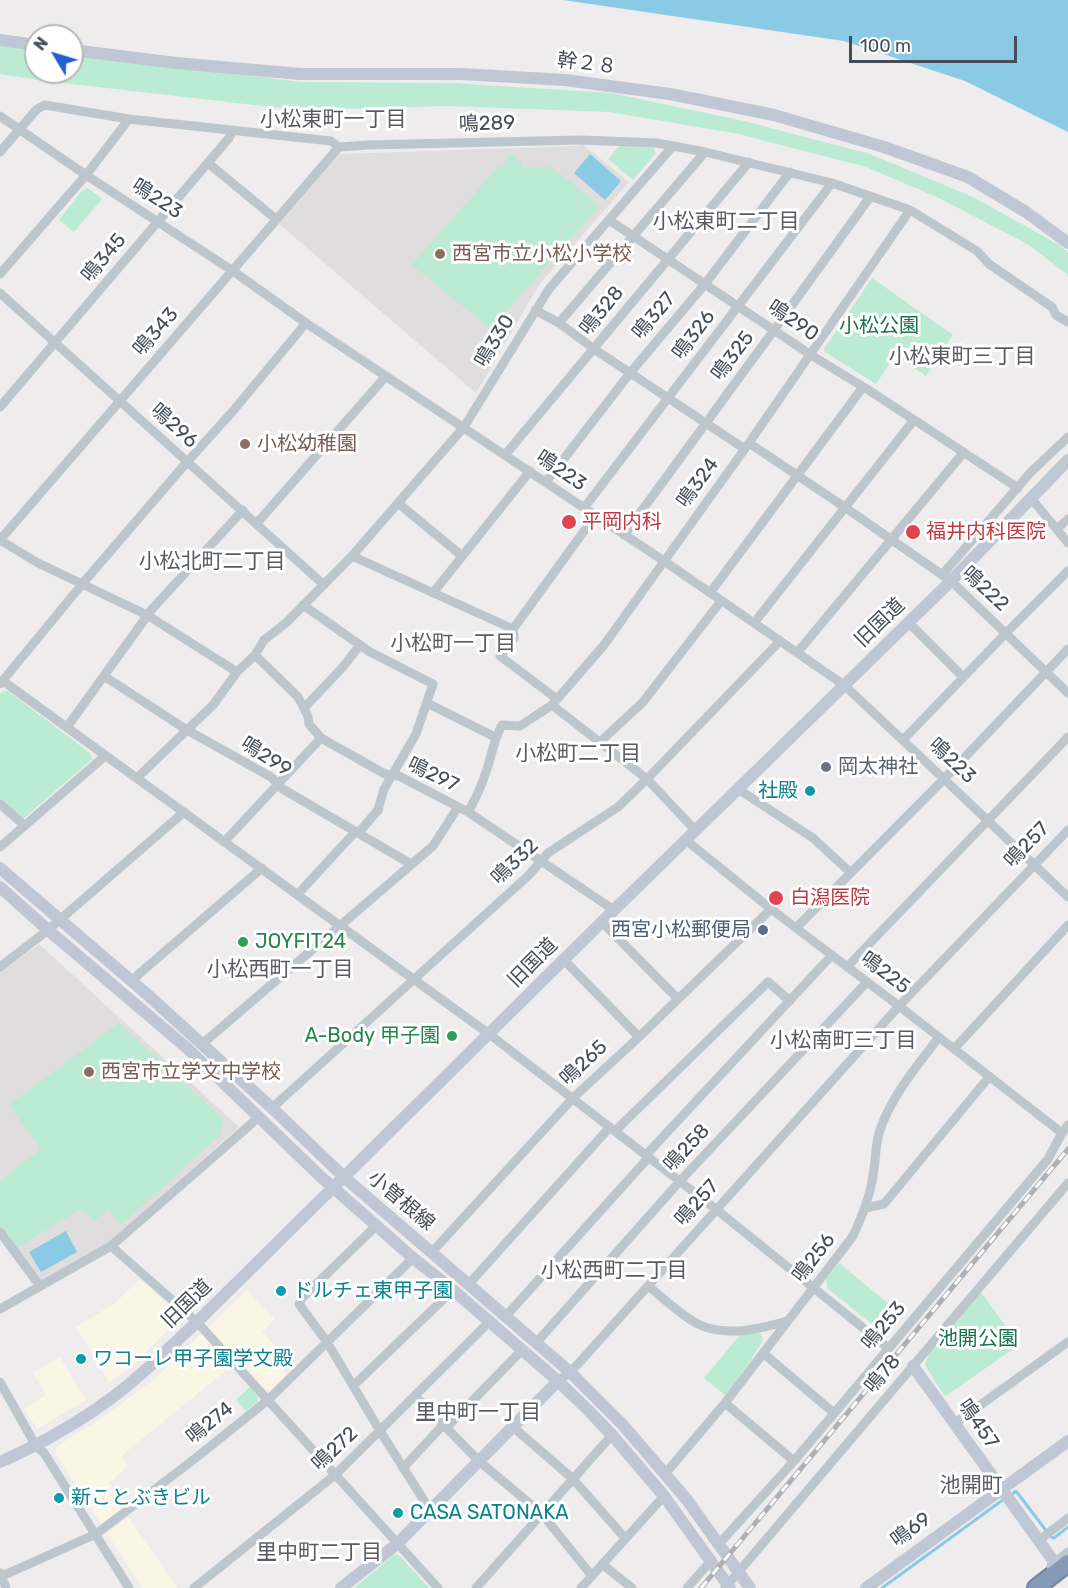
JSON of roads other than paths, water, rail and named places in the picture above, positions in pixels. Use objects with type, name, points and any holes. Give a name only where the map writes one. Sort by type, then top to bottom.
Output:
[{"type":"highway","points":[[1036,1588],[1061,1563]]},
{"type":"highway","points":[[1055,1588],[1068,1578]]},
{"type":"street","points":[[0,40],[24,43]]},
{"type":"street","name":"幹２８","points":[[84,52],[176,63],[300,74],[461,74],[565,80],[670,94],[774,115],[884,147],[968,177],[1026,212],[1068,243]]},
{"type":"street","name":"鳴289","points":[[20,129],[37,109],[45,105],[129,119],[331,141],[339,147],[581,140],[657,143],[705,152],[832,183],[910,210],[977,251],[989,264],[1052,307],[1056,315],[1068,322]]},
{"type":"street","name":"鳴223","points":[[0,116],[664,561],[844,685],[1068,897]]},
{"type":"street","points":[[0,274],[86,175],[129,119]]},
{"type":"street","points":[[0,152],[20,129]]},
{"type":"street","name":"鳴345","points":[[0,407],[208,163],[233,130]]},
{"type":"street","name":"鳴343","points":[[0,540],[339,147]]},
{"type":"street","name":"鳴330","points":[[324,585],[464,427],[549,289],[672,147]]},
{"type":"street","points":[[559,323],[705,152]]},
{"type":"street","name":"鳴328","points":[[505,454],[748,162]]},
{"type":"street","points":[[208,163],[276,219]]},
{"type":"street","name":"鳴327","points":[[546,482],[630,373],[705,284],[790,172]]},
{"type":"street","name":"鳴326","points":[[584,508],[832,183]]},
{"type":"street","name":"鳴325","points":[[624,535],[870,197]]},
{"type":"street","name":"鳴324","points":[[495,737],[502,725],[520,726],[555,702],[604,645],[747,446],[910,210]]},
{"type":"street","name":"鳴290","points":[[609,220],[811,355],[1018,488]]},
{"type":"street","name":"鳴296","points":[[0,293],[324,585]]},
{"type":"street","name":"鳴222","points":[[535,310],[559,323],[594,349],[706,422],[797,476],[947,578],[1068,693]]},
{"type":"street","points":[[306,323],[2,682],[489,1034],[717,1210],[888,1348]]},
{"type":"street","points":[[257,523],[386,376]]},
{"type":"street","points":[[710,593],[863,387]]},
{"type":"street","points":[[754,623],[914,420]]},
{"type":"street","points":[[947,578],[1030,472],[1068,437]]},
{"type":"street","points":[[798,653],[964,452]]},
{"type":"street","name":"旧国道","points":[[0,1462],[36,1446],[86,1415],[121,1390],[197,1323],[909,622],[947,578],[1068,460]]},
{"type":"street","points":[[433,593],[530,471]]},
{"type":"street","points":[[1031,498],[1068,543]]},
{"type":"street","points":[[398,503],[462,556]]},
{"type":"street","points":[[67,727],[143,617],[243,510]]},
{"type":"street","points":[[595,516],[513,628],[514,638],[500,656],[647,779],[696,831]]},
{"type":"street","points":[[1057,529],[1068,519]]},
{"type":"street","points":[[0,540],[38,563],[83,584],[143,617],[237,672]]},
{"type":"street","points":[[352,556],[513,628]]},
{"type":"street","points":[[903,740],[1068,571]]},
{"type":"street","points":[[137,778],[213,705],[237,672],[255,655],[264,640],[286,623],[324,585]]},
{"type":"street","points":[[600,742],[643,702],[721,601]]},
{"type":"street","points":[[298,894],[378,810],[384,789],[416,734],[433,684],[370,652],[303,605]]},
{"type":"street","points":[[909,622],[963,677]]},
{"type":"street","name":"鳴332","points":[[272,1108],[529,875],[548,853],[618,807],[780,641]]},
{"type":"street","points":[[304,708],[342,668],[360,645]]},
{"type":"street","points":[[796,928],[1068,649]]},
{"type":"street","points":[[224,842],[321,738],[309,724],[308,716],[298,697],[255,655]]},
{"type":"street","name":"鳴299","points":[[104,676],[187,730],[270,777],[281,788],[411,864]]},
{"type":"street","points":[[427,703],[495,737],[482,784],[468,812]]},
{"type":"street","points":[[847,966],[1068,737]]},
{"type":"street","name":"鳴297","points":[[321,738],[385,774],[399,776],[468,812],[614,910]]},
{"type":"street","points":[[0,847],[105,756]]},
{"type":"street","points":[[738,789],[813,838],[851,873]]},
{"type":"street","points":[[0,804],[24,825]]},
{"type":"street","points":[[201,1045],[433,846],[458,807]]},
{"type":"street","points":[[0,967],[60,920],[184,812]]},
{"type":"street","name":"鳴257","points":[[342,1588],[397,1544],[558,1381],[570,1372],[899,1006],[1068,830]]},
{"type":"street","name":"鳴225","points":[[687,841],[771,909],[1062,1133]]},
{"type":"street","name":"小曽根線","points":[[0,868],[132,981],[344,1177],[570,1372],[622,1424],[665,1474],[750,1588]]},
{"type":"street","points":[[132,981],[262,868]]},
{"type":"street","name":"小曽根線","points":[[0,887],[187,1048],[333,1188],[558,1381],[612,1435],[664,1496],[728,1587]]},
{"type":"street","name":"鳴265","points":[[432,1252],[573,1098],[771,909]]},
{"type":"street","points":[[602,922],[678,999]]},
{"type":"street","points":[[954,1049],[1068,925]]},
{"type":"street","points":[[506,1316],[648,1156],[832,955]]},
{"type":"street","points":[[564,960],[639,1037]]},
{"type":"street","name":"鳴258","points":[[537,1342],[680,1181],[867,981]]},
{"type":"street","points":[[468,1285],[613,1129],[768,982],[790,1001]]},
{"type":"street","name":"鳴256","points":[[665,1474],[725,1403],[853,1236],[866,1208],[879,1133],[887,1111],[939,1037]]},
{"type":"street","points":[[866,1208],[884,1204],[989,1077]]},
{"type":"street","points":[[0,1309],[111,1246],[258,1116]]},
{"type":"street","name":"鳴253","points":[[719,1544],[794,1461],[1047,1159],[1068,1125]]},
{"type":"street","name":"鳴78","points":[[728,1587],[1068,1183]]},
{"type":"street","points":[[377,1225],[302,1298],[299,1304],[327,1342],[430,1510]]},
{"type":"street","points":[[0,1232],[40,1286]]},
{"type":"street","points":[[111,1246],[197,1323],[438,1588]]},
{"type":"street","name":"鳴274","points":[[0,1576],[96,1534],[197,1457],[268,1400],[413,1258]]},
{"type":"street","points":[[648,1286],[682,1314],[701,1326],[743,1331],[788,1320]]},
{"type":"street","points":[[353,1386],[453,1290]]},
{"type":"street","name":"鳴272","points":[[194,1588],[336,1475],[489,1322]]},
{"type":"street","points":[[954,1424],[1068,1342]]},
{"type":"street","points":[[403,1468],[522,1350]]},
{"type":"street","points":[[763,1353],[834,1413]]},
{"type":"street","name":"鳴457","points":[[913,1366],[1005,1495],[1044,1536],[1061,1563]]},
{"type":"street","points":[[0,1382],[36,1446],[44,1453],[129,1588]]},
{"type":"street","points":[[415,1396],[479,1461],[542,1514],[592,1576]]},
{"type":"street","points":[[725,1403],[794,1461]]},
{"type":"street","points":[[513,1427],[573,1479],[625,1539]]},
{"type":"street","points":[[476,1588],[612,1435]]},
{"type":"street","name":"鳴69","points":[[866,1588],[1005,1495],[1068,1441]]},
{"type":"street","points":[[581,1588],[664,1496]]},
{"type":"street","points":[[1044,1536],[1068,1518]]},
{"type":"street","points":[[1027,1588],[1061,1563],[1068,1552]]},
{"type":"street","points":[[687,1588],[710,1562]]},
{"type":"street","points":[[602,1564],[632,1588]]},
{"type":"street","points":[[0,1576],[6,1588]]},
{"type":"water","points":[[563,0],[1068,0],[1068,132],[965,81],[844,41]]},
{"type":"water","points":[[590,154],[621,181],[605,200],[574,173]]},
{"type":"water","points":[[66,1231],[77,1252],[41,1272],[29,1252]]},
{"type":"waterway","points":[[1010,1496],[1016,1491],[1051,1537],[1054,1538],[1068,1527]]},
{"type":"waterway","points":[[882,1588],[1004,1499]]},
{"type":"railway","points":[[701,1588],[1068,1149]]},
{"type":"place","name":"西宮市立小松小学校","points":[[440,254]]},
{"type":"place","name":"小松幼稚園","points":[[245,444]]},
{"type":"place","name":"平岡内科","points":[[569,522]]},
{"type":"place","name":"福井内科医院","points":[[913,532]]},
{"type":"place","name":"岡太神社","points":[[826,767]]},
{"type":"place","name":"社殿","points":[[810,791]]},
{"type":"place","name":"白潟医院","points":[[776,898]]},
{"type":"place","name":"西宮小松郵便局","points":[[763,930]]},
{"type":"place","name":"JOYFIT24","points":[[243,942]]},
{"type":"place","name":"A-Body 甲子園","points":[[452,1036]]},
{"type":"place","name":"西宮市立学文中学校","points":[[89,1072]]},
{"type":"place","name":"ドルチェ東甲子園","points":[[281,1291]]},
{"type":"place","name":"ワコーレ甲子園学文殿","points":[[81,1359]]},
{"type":"place","name":"新ことぶきビル","points":[[59,1498]]},
{"type":"place","name":"CASA SATONAKA","points":[[398,1513]]},
{"type":"district","name":"小松東町一丁目","points":[[333,120]]},
{"type":"district","name":"小松東町二丁目","points":[[726,222]]},
{"type":"district","name":"小松東町三丁目","points":[[962,357]]},
{"type":"district","name":"小松北町二丁目","points":[[212,562]]},
{"type":"district","name":"小松町一丁目","points":[[453,644]]},
{"type":"district","name":"小松町二丁目","points":[[578,754]]},
{"type":"district","name":"小松西町一丁目","points":[[280,970]]},
{"type":"district","name":"小松南町三丁目","points":[[843,1041]]},
{"type":"district","name":"小松西町二丁目","points":[[614,1271]]},
{"type":"district","name":"里中町一丁目","points":[[478,1413]]},
{"type":"district","name":"池開町","points":[[971,1486]]},
{"type":"district","name":"里中町二丁目","points":[[319,1553]]},
{"type":"park label","name":"小松公園","points":[[879,326]]},
{"type":"park label","name":"池開公園","points":[[978,1339]]}]
